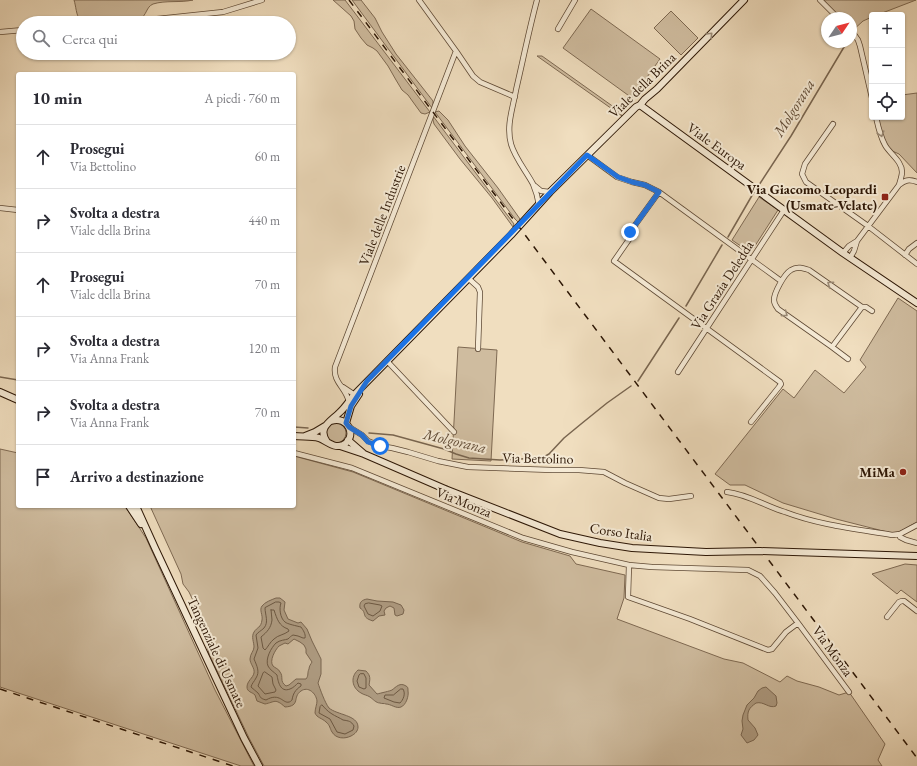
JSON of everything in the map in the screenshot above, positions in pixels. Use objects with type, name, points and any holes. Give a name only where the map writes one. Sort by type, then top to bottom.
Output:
[{"type":"main road","name":"Viale della Brina","points":[[550,192],[636,107],[657,89],[744,0]]},
{"type":"main road","name":"Viale Europa","points":[[640,105],[843,253],[917,303]]},
{"type":"main road","points":[[347,425],[350,404],[354,395],[550,192]]},
{"type":"main road","points":[[301,437],[315,432],[331,421],[350,404],[367,381]]},
{"type":"main road","points":[[0,392],[16,396]]},
{"type":"main road","points":[[0,392],[16,399]]},
{"type":"main road","points":[[296,436],[316,438],[333,445],[340,446],[349,438],[350,430],[347,425],[338,420],[331,421]]},
{"type":"main road","points":[[325,426],[323,432],[327,442]]},
{"type":"main road","points":[[349,438],[364,454]]},
{"type":"main road","name":"Corso Italia","points":[[340,446],[364,454],[445,489],[560,534],[600,543],[632,548],[706,552],[760,551],[917,556]]},
{"type":"main road","points":[[131,508],[155,548]]},
{"type":"main road","points":[[137,508],[155,548]]},
{"type":"main road","name":"Tangenziale di Usmate","points":[[155,548],[258,766]]},
{"type":"street","points":[[184,16],[223,12],[262,0]]},
{"type":"street","points":[[419,0],[476,80],[515,97]]},
{"type":"street","points":[[537,0],[524,50],[509,125],[511,144],[534,185],[539,205]]},
{"type":"street","points":[[558,29],[575,0]]},
{"type":"street","points":[[820,0],[832,12]]},
{"type":"street","points":[[0,32],[16,31]]},
{"type":"street","points":[[857,39],[869,85]]},
{"type":"street","name":"Viale delle Industrie","points":[[350,404],[334,373],[335,367],[456,51]]},
{"type":"street","points":[[877,120],[882,139],[899,162],[902,169],[899,185]]},
{"type":"street","points":[[833,124],[805,164],[802,174],[806,182],[868,226],[917,264]]},
{"type":"street","points":[[587,155],[618,177],[645,185],[659,192],[752,259],[781,282]]},
{"type":"street","points":[[850,258],[857,241],[899,185],[907,180],[917,182]]},
{"type":"street","points":[[534,185],[541,191],[550,192]]},
{"type":"street","points":[[630,232],[659,192]]},
{"type":"street","points":[[0,208],[16,210]]},
{"type":"street","name":"Via Grazia Deledda","points":[[678,372],[784,210]]},
{"type":"street","points":[[630,238],[614,261],[781,384],[752,422]]},
{"type":"street","points":[[843,253],[848,246],[857,241]]},
{"type":"street","points":[[905,255],[909,249],[917,243]]},
{"type":"street","points":[[848,359],[778,309],[774,300],[775,294],[781,282],[787,273],[792,269],[801,267],[809,270],[862,307],[866,307],[872,311]]},
{"type":"street","points":[[468,278],[478,287],[480,292],[478,348]]},
{"type":"street","points":[[832,347],[862,307]]},
{"type":"street","points":[[387,361],[454,432]]},
{"type":"street","points":[[341,386],[354,395]]},
{"type":"street","name":"Via Bettolino","points":[[347,425],[368,442],[438,461],[468,467],[604,472],[624,483],[659,498],[669,499],[691,496]]},
{"type":"street","points":[[349,438],[355,434],[359,434]]},
{"type":"street","name":"Via Monza","points":[[296,454],[352,468],[523,538],[572,552],[629,565],[748,570],[760,576],[798,623],[849,692]]},
{"type":"street","points":[[727,492],[737,493],[785,512],[843,527],[892,535],[900,534],[917,525]]},
{"type":"street","points":[[900,534],[900,537],[917,543]]},
{"type":"street","name":"Via Monza","points":[[629,565],[628,598],[697,622],[768,650],[772,649],[786,632],[798,623]]},
{"type":"street","points":[[887,617],[899,602],[902,601],[917,611]]},
{"type":"shaded area","points":[[74,0],[193,0],[153,4],[143,16],[78,16]]},
{"type":"shaded area","points":[[333,0],[345,0],[430,112],[425,114],[421,113],[408,95],[402,90],[377,51],[367,45],[361,38],[355,29],[354,21],[351,16]]},
{"type":"shaded area","points":[[352,0],[361,0],[375,18],[396,54],[433,101],[432,108]]},
{"type":"shaded area","points":[[820,0],[916,0],[885,12],[869,12],[869,18],[857,26],[857,12],[832,12]]},
{"type":"shaded area","points":[[591,9],[660,59],[632,98],[563,48]]},
{"type":"shaded area","points":[[671,11],[698,38],[681,55],[654,28]]},
{"type":"shaded area","points":[[537,56],[542,56],[618,110],[622,116]]},
{"type":"shaded area","points":[[917,93],[917,173],[899,154],[888,149],[877,120],[905,120],[905,95]]},
{"type":"shaded area","points":[[439,111],[448,120],[465,146],[498,188],[520,219],[519,222],[515,219],[435,112]]},
{"type":"shaded area","points":[[433,116],[514,224],[513,227],[434,124]]},
{"type":"shaded area","points":[[759,197],[778,210],[753,249],[748,251],[732,240]]},
{"type":"shaded area","points":[[898,298],[917,311],[917,522],[899,532],[891,533],[836,519],[783,503],[745,485],[730,485],[715,474],[783,389],[794,398],[815,370],[844,393],[866,367],[860,360]]},
{"type":"shaded area","points":[[458,347],[497,350],[491,461],[452,459]]},
{"type":"shaded area","points":[[336,423],[343,426],[346,433],[343,440],[336,443],[329,440],[326,433],[329,426]]},
{"type":"shaded area","points":[[0,449],[16,453],[16,508],[126,508],[146,538],[215,690],[254,766],[241,766],[0,687]]},
{"type":"shaded area","points":[[296,457],[353,472],[522,542],[570,556],[576,564],[625,575],[624,598],[617,619],[724,659],[743,663],[780,682],[787,676],[797,681],[819,687],[839,695],[849,692],[885,744],[878,760],[882,766],[264,766],[209,654],[199,613],[189,592],[183,584],[181,574],[151,508],[296,508]]},
{"type":"shaded area","points":[[905,564],[917,565],[917,602],[901,590],[897,594],[872,574]]},
{"type":"water","points":[[280,598],[285,602],[284,610],[288,619],[298,623],[301,622],[307,629],[321,659],[321,674],[318,683],[329,708],[355,720],[357,723],[358,727],[356,732],[349,737],[343,738],[336,736],[327,723],[316,715],[316,698],[309,690],[306,689],[298,693],[295,703],[285,707],[277,702],[265,704],[257,701],[255,695],[248,690],[247,685],[254,673],[250,659],[254,648],[253,634],[261,623],[262,606],[266,602]],"holes":[[[294,639],[304,645],[306,653],[312,662],[306,679],[296,679],[286,686],[282,681],[282,676],[278,669],[272,664],[273,656],[279,646],[285,643],[288,644]]]},
{"type":"water","points":[[367,599],[393,602],[401,605],[404,610],[403,614],[397,616],[395,615],[394,608],[390,606],[384,611],[385,615],[379,616],[373,621],[365,616],[364,612],[360,608],[361,602]]},
{"type":"water","points":[[358,670],[366,671],[369,674],[369,685],[377,694],[392,690],[400,685],[407,686],[407,700],[401,707],[397,707],[376,702],[369,696],[362,694],[358,691],[353,682],[355,673]]},
{"type":"water","points":[[766,687],[776,696],[776,706],[771,707],[762,703],[756,703],[750,708],[748,712],[748,720],[755,728],[758,735],[754,740],[747,743],[741,735],[743,729],[743,715],[747,705],[758,691]]},
{"type":"waterway","name":"Molgorana","points":[[759,185],[791,136],[843,48]]},
{"type":"waterway","name":"Molgorana","points":[[728,237],[754,192]]},
{"type":"waterway","name":"Molgorana","points":[[686,306],[722,245]]},
{"type":"waterway","name":"Molgorana","points":[[638,381],[679,318]]},
{"type":"waterway","name":"Molgorana","points":[[0,377],[16,380]]},
{"type":"waterway","name":"Molgorana","points":[[369,433],[393,435],[444,449],[469,458],[500,460],[542,458],[549,454],[564,438],[581,424],[631,386]]},
{"type":"waterway","name":"Molgorana","points":[[296,427],[308,428]]},
{"type":"railway","points":[[349,0],[917,758]]},
{"type":"railway","points":[[0,689],[233,766]]},
{"type":"place","name":"Via Giacomo Leopardi (Usmate-Velate)","points":[[885,197]]},
{"type":"place","name":"MiMa","points":[[903,472]]},
{"type":"route","points":[[380,446],[368,442],[362,435],[349,427],[346,423],[348,412],[367,381],[511,235],[550,192],[587,155],[618,177],[645,185],[659,192],[630,232]]}]
